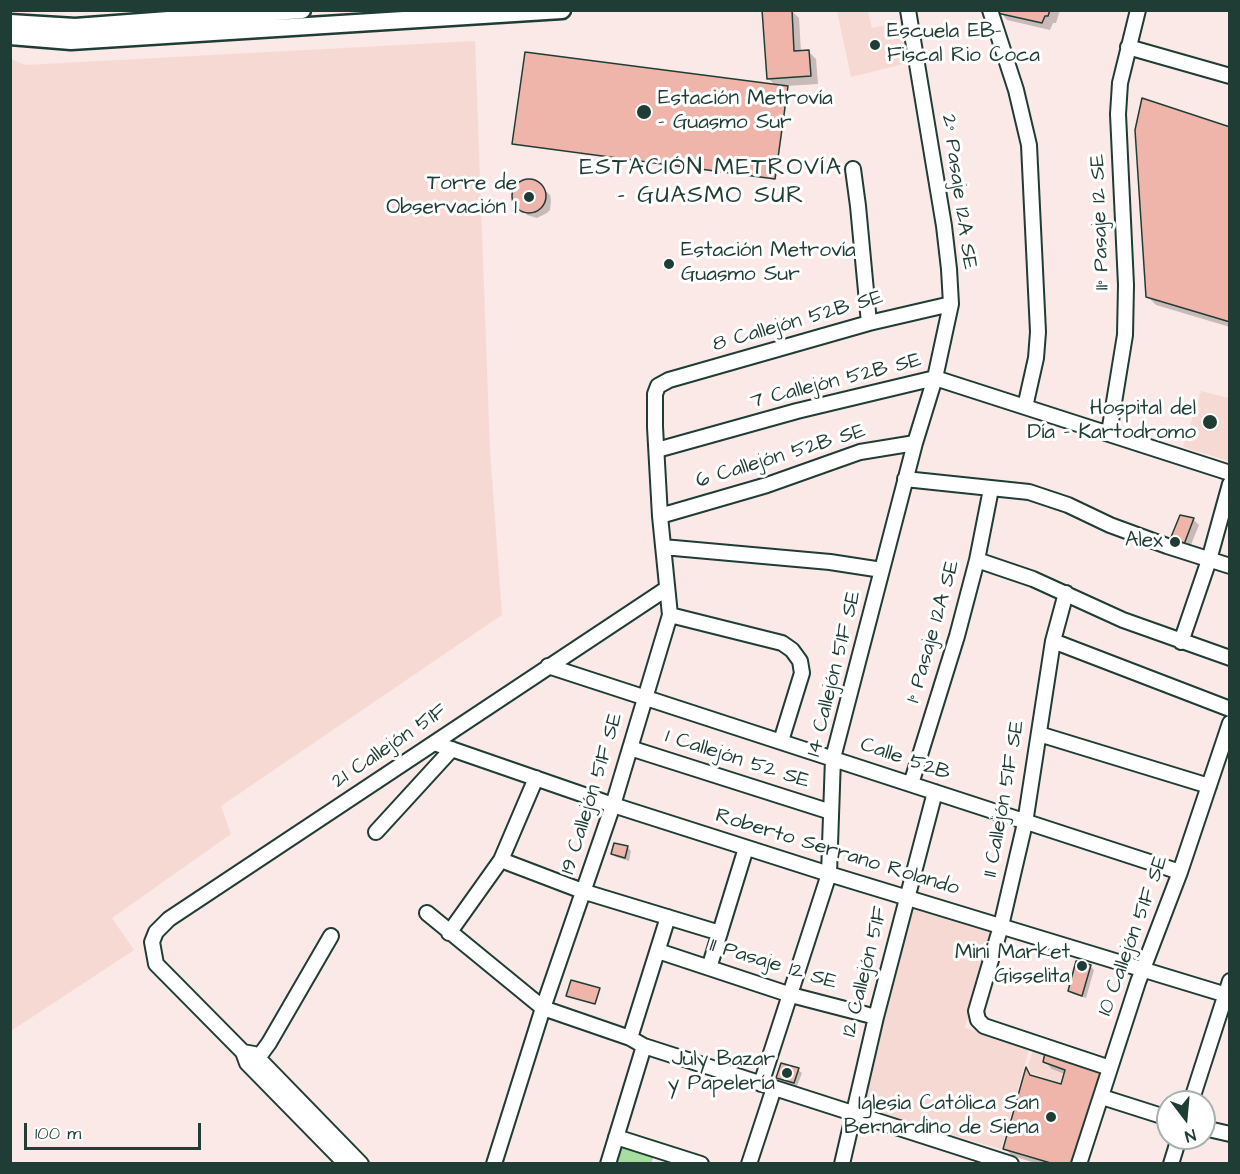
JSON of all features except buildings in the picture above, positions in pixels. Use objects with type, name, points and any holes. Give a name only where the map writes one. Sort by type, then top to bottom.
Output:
[{"type":"street","points":[[10,23],[75,27],[164,15],[302,10]]},
{"type":"street","points":[[10,36],[71,41],[562,10]]},
{"type":"street","name":"2° Pasaje 12A SE","points":[[908,10],[949,269],[951,304],[935,378]]},
{"type":"street","points":[[990,10],[1016,90],[1029,145],[1038,332],[1036,358],[1024,407]]},
{"type":"street","name":"11° Pasaje 12 SE","points":[[1109,433],[1125,335],[1126,285],[1118,114],[1120,83],[1138,10]]},
{"type":"street","points":[[1128,46],[1230,76]]},
{"type":"street","points":[[853,169],[869,323]]},
{"type":"street","name":"8 Callejón 52B SE","points":[[658,386],[669,380],[869,323],[951,304]]},
{"type":"street","name":"7 Callejón 52B SE","points":[[657,450],[797,411],[935,378],[1230,473]]},
{"type":"street","name":"14 Callejón 51F SE","points":[[749,1164],[791,995],[829,874],[833,758],[915,442],[935,378]]},
{"type":"street","name":"19 Callejón 51F SE","points":[[494,1164],[543,1008],[585,892],[613,805],[670,615],[660,516],[655,427],[655,394],[658,386]]},
{"type":"street","name":"6 Callejón 52B SE","points":[[660,516],[767,485],[860,452],[915,442]]},
{"type":"street","points":[[906,479],[1029,492],[1068,505],[1129,532],[1230,566]]},
{"type":"street","points":[[1181,642],[1209,560],[1230,484]]},
{"type":"street","name":"1° Pasaje 12A SE","points":[[911,784],[957,636],[991,489]]},
{"type":"street","points":[[663,547],[830,562],[882,570]]},
{"type":"street","points":[[976,560],[1066,593],[1124,620],[1181,642],[1230,658]]},
{"type":"street","name":"21 Callejón 51F","points":[[243,1052],[156,964],[152,942],[156,932],[169,919],[666,589]]},
{"type":"street","name":"11 Callejón 51F SE","points":[[1066,593],[1053,641],[1025,823],[1001,926],[976,1011],[978,1020],[984,1026],[1110,1068]]},
{"type":"street","points":[[670,615],[782,643],[792,650],[800,661],[802,673],[781,741]]},
{"type":"street","points":[[1053,641],[1230,710]]},
{"type":"street","name":"Calle 52B","points":[[548,666],[1180,872]]},
{"type":"street","name":"10 Callejón 51F SE","points":[[1079,1164],[1138,982],[1180,872],[1230,723]]},
{"type":"street","points":[[1039,734],[1209,786]]},
{"type":"street","name":"Roberto Serrano Rolando","points":[[434,743],[613,805],[829,874],[1144,970],[1228,991]]},
{"type":"street","name":"1 Callejón 52 SE","points":[[630,748],[831,812]]},
{"type":"street","points":[[376,832],[452,749]]},
{"type":"street","points":[[449,933],[501,860],[536,778]]},
{"type":"street","name":"12 Callejón 51F","points":[[842,1164],[876,1017],[935,792]]},
{"type":"street","points":[[709,968],[746,848]]},
{"type":"street","name":"11 Pasaje 12 SE","points":[[501,860],[585,892],[720,933]]},
{"type":"street","points":[[427,913],[543,1008],[630,1038],[644,1046],[854,1113],[987,1159],[1011,1164]]},
{"type":"street","points":[[630,1038],[668,917]]},
{"type":"street","points":[[258,1058],[331,936]]},
{"type":"street","name":"11 Pasaje 12 SE","points":[[658,951],[791,995],[876,1017]]},
{"type":"street","points":[[1195,1090],[1228,991]]},
{"type":"street","points":[[608,1164],[644,1046]]},
{"type":"street","points":[[346,1164],[247,1063],[243,1052],[255,1054],[361,1164]]},
{"type":"street","points":[[1102,1097],[1156,1114]]},
{"type":"street","points":[[616,1137],[662,1158],[701,1164]]},
{"type":"shaded area","name":"Escuela EB- Fiscal Rio Coca","points":[[837,11],[868,11],[872,28],[901,22],[908,63],[851,77]]},
{"type":"shaded area","points":[[475,41],[490,451],[502,615],[221,806],[231,834],[112,918],[134,950],[11,1031],[11,59],[25,65]]},
{"type":"shaded area","name":"Hospital del Día - Kartodromo","points":[[1201,391],[1229,398],[1229,461],[1183,447]]},
{"type":"shaded area","points":[[914,908],[993,930],[965,1028],[1030,1046],[1001,1149],[857,1109]]},
{"type":"shaded area","points":[[1033,1051],[1044,1052],[1042,1063],[1064,1072],[1059,1083],[1031,1073],[1028,1065]]},
{"type":"green space","points":[[622,1144],[655,1154],[651,1163],[615,1164]]},
{"type":"place","name":"Escuela EB- Fiscal Rio Coca","points":[[875,45]]},
{"type":"place","name":"Estación Metrovía - Guasmo Sur","points":[[644,112]]},
{"type":"place","name":"Torre de Observación 1","points":[[529,197]]},
{"type":"place","name":"Estación Metrovía Guasmo Sur","points":[[669,264]]},
{"type":"place","name":"Hospital del Día - Kartodromo","points":[[1210,422]]},
{"type":"place","name":"Alex","points":[[1175,542]]},
{"type":"place","name":"Mini Market Gisselita","points":[[1082,966]]},
{"type":"place","name":"July Bazar y Papelería","points":[[787,1073]]},
{"type":"place","name":"Iglesia Católica San Bernardino de Siena","points":[[1051,1117]]},
{"type":"district","name":"ESTACIÓN METROVÍA - GUASMO SUR","points":[[711,183]]}]
